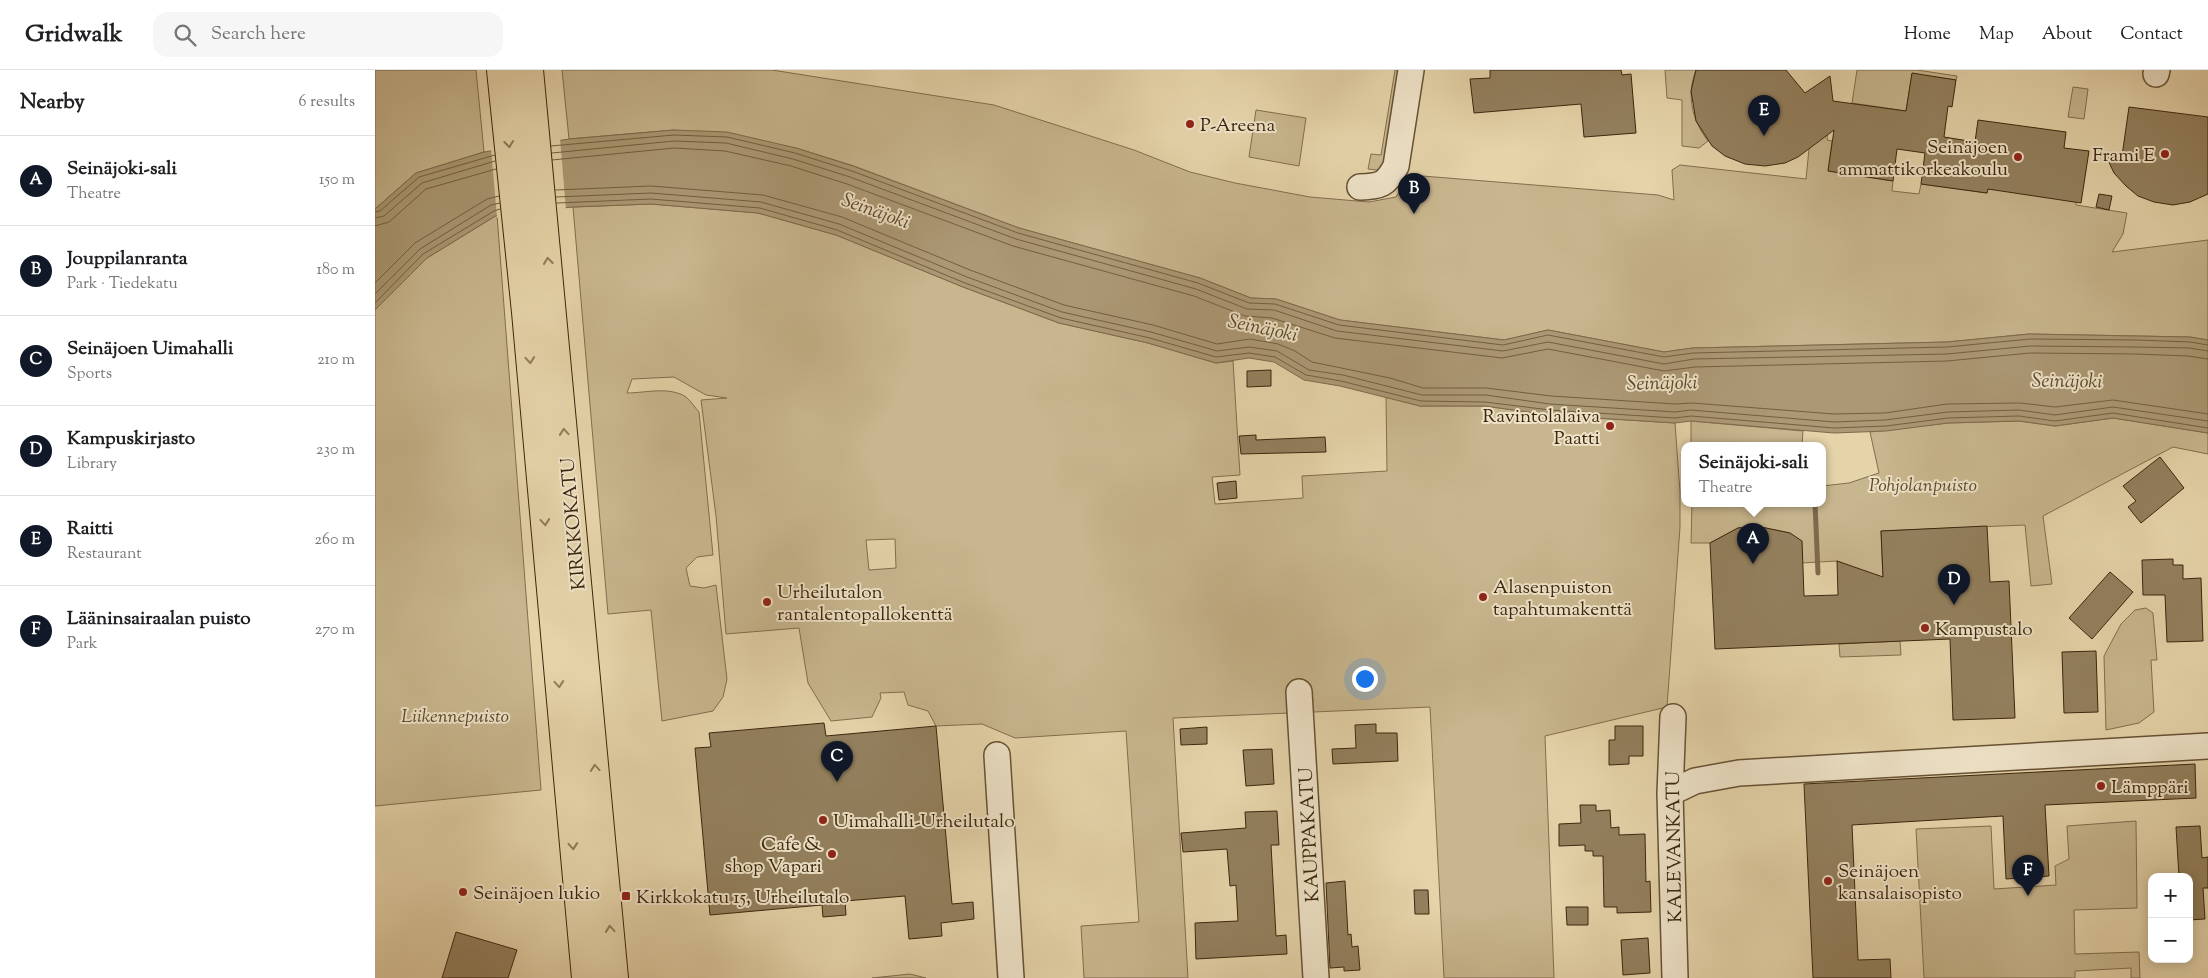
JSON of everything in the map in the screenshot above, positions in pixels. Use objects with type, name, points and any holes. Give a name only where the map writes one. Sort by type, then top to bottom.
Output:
[{"type":"main road","name":"KIRKKOKATU","points":[[530,82],[553,309],[614,978]]},
{"type":"main road","name":"KIRKKOKATU","points":[[502,83],[526,312],[586,978]]},
{"type":"street","points":[[1360,187],[1379,186],[1389,180],[1396,166],[1411,70]]},
{"type":"street","name":"KAUPPAKATU","points":[[1299,692],[1316,978]]},
{"type":"street","name":"KALEVANKATU","points":[[1673,717],[1670,793],[1675,978]]},
{"type":"street","points":[[1670,793],[1695,781],[1739,773],[2208,746]]},
{"type":"street","points":[[997,755],[1011,978]]},
{"type":"green space","points":[[375,70],[476,70],[484,152],[416,173],[375,209]]},
{"type":"green space","points":[[562,70],[772,70],[994,105],[1134,150],[1190,172],[1235,183],[1310,197],[1369,202],[1396,197],[1410,175],[1658,195],[1674,200],[1672,170],[1680,165],[1806,179],[1809,149],[1828,129],[1827,140],[1832,141],[1828,171],[1893,181],[1892,191],[1919,194],[1921,184],[1987,193],[1992,161],[2076,202],[2076,205],[2127,213],[2123,234],[2112,252],[2208,240],[2208,340],[2190,337],[2029,334],[1947,342],[1693,348],[1664,352],[1548,330],[1504,340],[1340,320],[1276,299],[1251,298],[1200,278],[1019,228],[854,166],[796,148],[674,130],[569,139]]},
{"type":"green space","points":[[1395,70],[1402,70],[1385,165],[1377,170],[1368,169],[1371,154],[1381,155]]},
{"type":"green space","points":[[1665,70],[1696,70],[1691,89],[1692,107],[1698,125],[1708,141],[1699,148],[1682,146],[1682,100],[1667,98]]},
{"type":"green space","points":[[1857,70],[1917,70],[1957,76],[1956,80],[1912,74],[1906,111],[1852,103]]},
{"type":"green space","points":[[2073,87],[2088,89],[2084,119],[2068,117]]},
{"type":"green space","points":[[1256,110],[1306,118],[1299,166],[1249,157]]},
{"type":"green space","points":[[651,204],[758,213],[836,235],[963,287],[1059,323],[1148,343],[1216,363],[1233,361],[1240,475],[1212,477],[1215,504],[1303,498],[1302,476],[1387,471],[1386,397],[1420,406],[1485,406],[1549,415],[1675,423],[1680,492],[1680,527],[1667,707],[1545,736],[1554,978],[1444,978],[1430,707],[1173,718],[1188,978],[1084,978],[1081,926],[1139,922],[1126,731],[1015,738],[982,724],[936,726],[928,711],[908,705],[904,692],[880,693],[881,698],[872,717],[831,721],[808,683],[799,628],[726,634],[716,516],[701,400],[727,398],[706,395],[674,377],[632,379],[627,393],[672,392],[686,397],[699,412],[713,555],[697,557],[686,568],[690,586],[704,588],[716,585],[727,679],[723,697],[713,711],[662,721],[651,610],[608,614],[573,207]],"holes":[[[895,539],[896,568],[869,570],[866,540]]]},
{"type":"green space","name":"Liikennepuisto","points":[[497,215],[541,790],[375,806],[375,310],[427,258]]},
{"type":"green space","name":"Pohjolanpuisto","points":[[2113,418],[2208,433],[2208,454],[2173,447],[2043,516],[2052,584],[2031,586],[2025,525],[1881,531],[1883,579],[1837,561],[1802,563],[1790,533],[1756,526],[1738,528],[1710,543],[1691,543],[1692,507],[1826,507],[1826,486],[1849,483],[1879,473],[1870,432],[1948,423],[2019,421],[2055,426]]},
{"type":"green space","points":[[1691,421],[1803,431],[1802,442],[1691,442]]},
{"type":"green space","points":[[2146,608],[2153,613],[2157,660],[2151,660],[2154,712],[2139,723],[2106,730],[2104,656],[2121,624],[2135,610]]},
{"type":"green space","points":[[1900,641],[1901,655],[1840,657],[1839,644]]},
{"type":"green space","points":[[2136,821],[2137,908],[2074,910],[2075,954],[2139,952],[2140,978],[2131,978],[2131,968],[2075,971],[2075,978],[1924,978],[1916,829],[1991,826],[1994,889],[2056,885],[2055,866],[2069,859],[2067,826]]},
{"type":"green space","points":[[910,974],[926,978],[872,978]]},
{"type":"water","name":"Seinäjoki","points":[[674,130],[727,132],[796,148],[853,166],[1019,228],[1200,278],[1251,298],[1276,299],[1340,320],[1504,340],[1548,330],[1664,352],[1693,348],[1947,342],[2029,334],[2190,337],[2208,340],[2208,433],[2113,418],[2055,426],[2019,421],[1948,423],[1886,431],[1834,433],[1691,421],[1675,423],[1549,415],[1485,406],[1420,406],[1340,386],[1304,380],[1274,362],[1249,358],[1216,363],[1148,343],[1059,323],[963,287],[836,235],[758,213],[651,204],[573,207],[497,215],[427,258],[375,310],[375,209],[416,173],[484,152],[569,139]]},
{"type":"pier","points":[[560,138],[566,210],[497,218],[491,148]]},
{"type":"building","points":[[1490,70],[1621,70],[1622,75],[1631,74],[1636,133],[1584,137],[1581,104],[1474,113],[1470,79],[1490,78]]},
{"type":"building","points":[[1696,70],[1786,70],[1805,93],[1830,76],[1833,101],[1906,111],[1912,73],[1956,80],[1952,107],[1948,106],[1944,137],[1975,142],[1978,120],[2066,132],[2064,148],[2089,151],[2081,203],[1988,189],[1987,193],[1921,184],[1925,153],[1897,149],[1893,181],[1828,171],[1834,130],[1798,157],[1785,163],[1765,166],[1745,164],[1725,156],[1712,146],[1696,121],[1691,91]]},
{"type":"building","name":"Frami E","points":[[2129,107],[2208,117],[2208,194],[2190,202],[2173,205],[2154,202],[2138,196],[2114,173],[2105,154],[2122,156]]},
{"type":"building","points":[[2099,194],[2112,196],[2109,210],[2096,207]]},
{"type":"building","points":[[1271,370],[1271,386],[1247,387],[1247,371]]},
{"type":"building","points":[[1256,435],[1256,440],[1325,437],[1326,452],[1241,454],[1239,436]]},
{"type":"building","points":[[2160,457],[2184,488],[2141,523],[2128,507],[2136,501],[2123,486]]},
{"type":"building","points":[[1236,481],[1237,498],[1219,500],[1217,483]]},
{"type":"building","name":"Kampustalo","points":[[1756,526],[1790,533],[1802,541],[1804,596],[1838,595],[1837,561],[1883,577],[1881,531],[1987,526],[1990,582],[2009,581],[2015,718],[1953,720],[1950,639],[1715,649],[1710,543],[1738,528]]},
{"type":"building","points":[[2173,559],[2173,565],[2183,565],[2183,579],[2201,578],[2203,641],[2167,642],[2165,595],[2143,595],[2142,560]]},
{"type":"building","points":[[2110,572],[2133,592],[2092,639],[2069,618]]},
{"type":"building","points":[[2096,651],[2098,712],[2064,713],[2062,652]]},
{"type":"building","name":"Uimahalli-Urheilutalo","points":[[824,723],[826,736],[936,726],[952,904],[973,902],[974,919],[941,923],[942,936],[909,939],[905,896],[845,901],[846,915],[823,917],[822,905],[710,915],[695,748],[711,747],[709,733]]},
{"type":"building","points":[[1376,724],[1376,733],[1397,733],[1398,761],[1333,764],[1332,749],[1356,748],[1355,725]]},
{"type":"building","points":[[1615,726],[1643,726],[1643,756],[1629,756],[1629,764],[1609,765],[1609,740],[1615,740]]},
{"type":"building","points":[[1207,727],[1207,744],[1181,745],[1180,729]]},
{"type":"building","points":[[1272,749],[1274,784],[1246,786],[1243,750]]},
{"type":"building","points":[[2195,764],[2196,798],[2045,805],[2049,876],[2006,879],[2003,816],[1852,825],[1858,960],[1890,959],[1891,978],[1813,978],[1804,784]]},
{"type":"building","points":[[1580,805],[1596,805],[1596,811],[1610,810],[1611,828],[1619,827],[1619,835],[1645,834],[1646,882],[1650,881],[1651,912],[1617,913],[1617,907],[1604,907],[1603,856],[1593,856],[1593,851],[1585,851],[1585,845],[1559,846],[1559,824],[1581,823]]},
{"type":"building","points":[[1277,811],[1279,845],[1271,845],[1276,936],[1286,935],[1287,954],[1196,959],[1195,923],[1238,921],[1236,885],[1230,886],[1227,849],[1183,852],[1181,833],[1246,828],[1245,812]]},
{"type":"building","points":[[2200,826],[2202,858],[2208,857],[2208,888],[2203,888],[2205,919],[2193,920],[2193,873],[2179,873],[2176,827]]},
{"type":"building","points":[[1345,881],[1348,935],[1351,934],[1352,947],[1358,946],[1360,970],[1344,971],[1344,967],[1330,968],[1326,883]]},
{"type":"building","points":[[1414,890],[1428,890],[1429,914],[1415,914]]},
{"type":"building","points":[[1566,907],[1588,907],[1588,925],[1567,925]]},
{"type":"building","points":[[456,932],[517,950],[508,978],[442,978]]},
{"type":"building","points":[[1648,938],[1650,973],[1623,975],[1621,940]]},
{"type":"waterway","points":[[1815,507],[1818,573]]},
{"type":"place","name":"P-Areena","points":[[1190,124]]},
{"type":"place","name":"Raitti","points":[[1764,136]]},
{"type":"place","name":"Frami E","points":[[2165,154]]},
{"type":"place","name":"Seinäjoen ammattikorkeakoulu","points":[[2018,157]]},
{"type":"place","name":"Jouppilanranta","points":[[1414,214]]},
{"type":"place","name":"Ravintolalaiva Paatti","points":[[1610,426]]},
{"type":"place","name":"Seinäjoki-sali","points":[[1753,564]]},
{"type":"place","name":"Alasenpuiston tapahtumakenttä","points":[[1483,597]]},
{"type":"place","name":"Urheilutalon rantalentopallokenttä","points":[[767,602]]},
{"type":"place","name":"Kampuskirjasto","points":[[1954,605]]},
{"type":"place","name":"Kampustalo","points":[[1925,628]]},
{"type":"place","name":"Seinäjoen Uimahalli","points":[[837,782]]},
{"type":"place","name":"Lämppäri","points":[[2101,786]]},
{"type":"place","name":"Uimahalli-Urheilutalo","points":[[823,820]]},
{"type":"place","name":"Cafe & shop Vapari","points":[[832,854]]},
{"type":"place","name":"Seinäjoen kansalaisopisto","points":[[1828,881]]},
{"type":"place","name":"Seinäjoen lukio","points":[[463,892]]},
{"type":"place","name":"Kirkkokatu 15, Urheilutalo","points":[[626,896]]},
{"type":"place","name":"Lääninsairaalan puisto","points":[[2028,896]]}]
